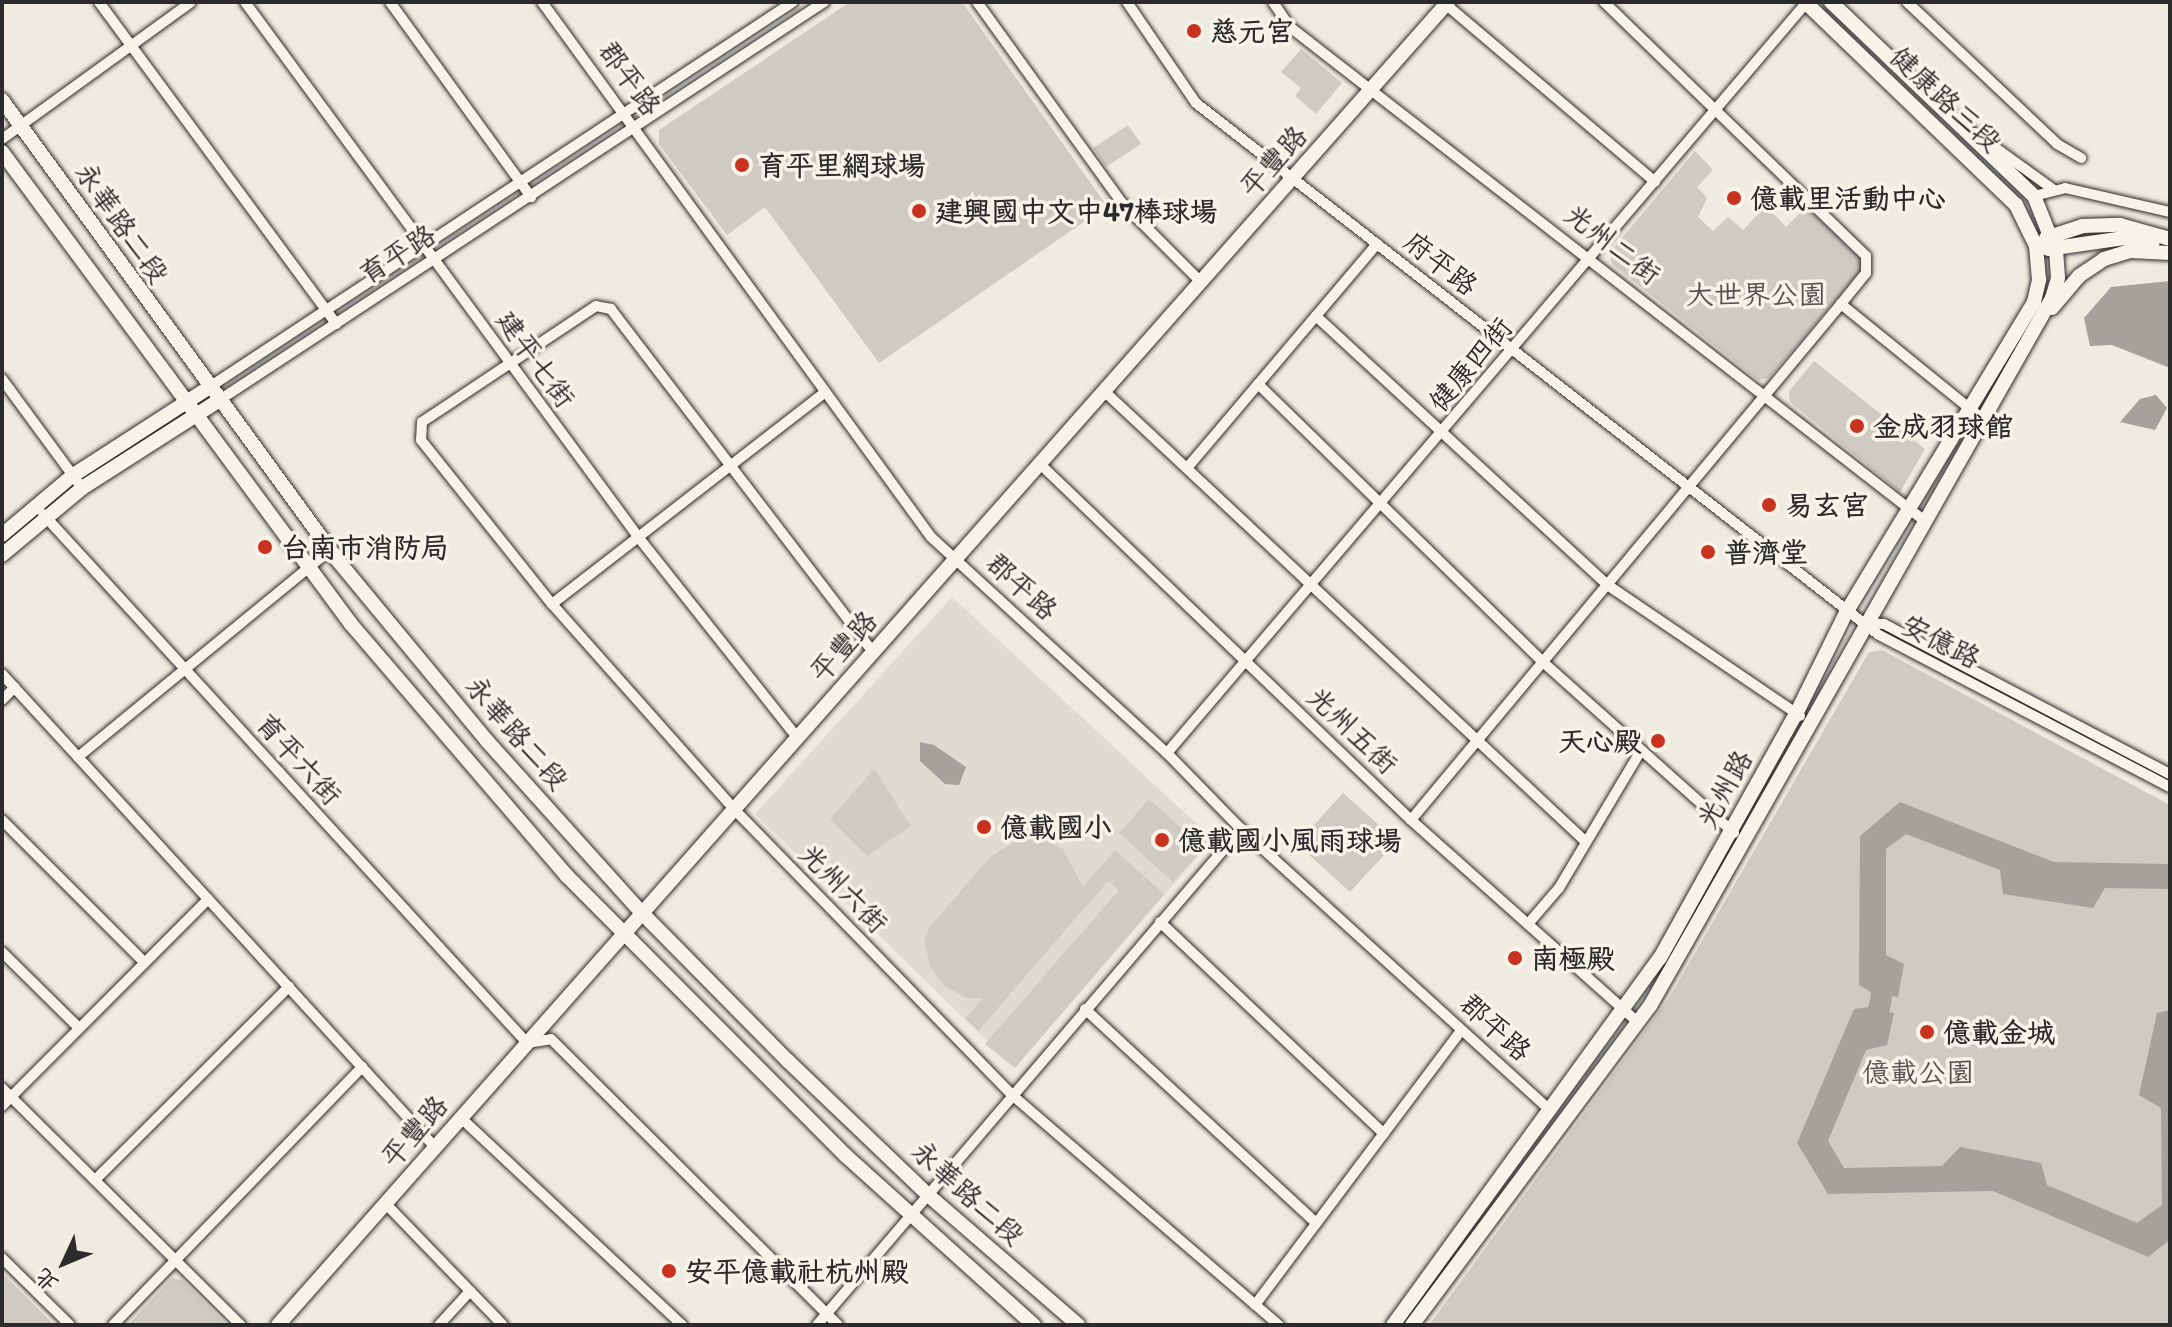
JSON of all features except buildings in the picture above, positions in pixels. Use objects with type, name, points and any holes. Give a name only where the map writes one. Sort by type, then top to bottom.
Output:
[{"type":"street","points":[[99,2],[336,324]]},
{"type":"street","points":[[2,139],[191,2]]},
{"type":"street","name":"建平七街","points":[[245,2],[639,538],[797,737]]},
{"type":"street","points":[[390,2],[531,197]]},
{"type":"street","name":"郡平路","points":[[542,2],[931,537],[1167,753],[1241,829],[1563,1122]]},
{"type":"street","name":"育平路","points":[[2,555],[47,518],[77,482],[184,402],[793,2]]},
{"type":"street","name":"育平路","points":[[2,535],[36,507],[218,401],[824,2]]},
{"type":"street","points":[[977,2],[1122,203],[1201,282]]},
{"type":"street","name":"府平路","points":[[1127,2],[1196,103],[1847,611],[1868,623]]},
{"type":"street","name":"光州二街","points":[[1273,2],[1290,27],[1591,257],[1926,522]]},
{"type":"street","points":[[1411,820],[1691,489],[1866,273],[1866,256],[1604,2]]},
{"type":"street","name":"健康四街","points":[[1167,753],[1245,660],[1314,586],[1806,2]]},
{"type":"street","name":"健康路三段","points":[[1806,2],[1991,177],[2016,205],[2036,246]]},
{"type":"street","name":"健康路三段","points":[[1831,2],[2034,196],[2053,233],[2056,251]]},
{"type":"street","points":[[1907,2],[2057,144],[2081,158]]},
{"type":"street","points":[[1446,3],[1655,182]]},
{"type":"street","name":"平豐路","points":[[278,1325],[1446,3]]},
{"type":"street","name":"永華路二段","points":[[2,100],[208,388],[330,550],[487,741],[641,912],[927,1194],[1078,1325]]},
{"type":"street","points":[[1948,114],[2054,190],[2170,212]]},
{"type":"street","name":"永華路二段","points":[[2,152],[308,569],[395,679],[622,935],[908,1215],[1034,1325]]},
{"type":"street","points":[[2034,196],[2054,190]]},
{"type":"street","points":[[2036,246],[2053,233],[2120,225],[2170,239]]},
{"type":"street","points":[[2036,246],[2056,251],[2124,238],[2170,245]]},
{"type":"street","points":[[1187,468],[1377,244]]},
{"type":"street","name":"光州路","points":[[1393,1325],[1625,1011],[1796,714],[1847,611],[2034,302],[2039,280],[2036,246]]},
{"type":"street","name":"光州路","points":[[1412,1325],[1639,1023],[2037,332],[2058,278],[2056,251]]},
{"type":"street","points":[[2037,332],[2079,276],[2104,259],[2131,251],[2170,253]]},
{"type":"street","points":[[1841,304],[1985,421]]},
{"type":"street","points":[[509,363],[596,306],[611,309],[733,463],[873,652]]},
{"type":"street","points":[[1316,316],[1445,431],[1609,586],[1812,724]]},
{"type":"street","name":"光州六街","points":[[509,363],[422,422],[421,440],[552,604],[734,809],[1011,1094],[1279,1325]]},
{"type":"street","points":[[2,379],[77,482]]},
{"type":"street","points":[[1258,384],[1544,663],[1730,831],[1745,839]]},
{"type":"street","points":[[1104,391],[1586,842]]},
{"type":"street","points":[[552,604],[825,392]]},
{"type":"street","name":"光州五街","points":[[1040,464],[1411,820],[1639,1023]]},
{"type":"street","name":"育平六街","points":[[36,507],[527,1043]]},
{"type":"street","points":[[78,757],[330,550]]},
{"type":"street","name":"安億路","points":[[1868,623],[1884,624],[2170,774]]},
{"type":"street","name":"安億路","points":[[1868,623],[1879,635],[2170,787]]},
{"type":"street","points":[[2,674],[435,1147]]},
{"type":"street","points":[[2,700],[15,687]]},
{"type":"street","points":[[1528,924],[1559,888],[1640,752]]},
{"type":"street","points":[[2,820],[144,962]]},
{"type":"street","points":[[817,1325],[1011,1094],[1241,829]]},
{"type":"street","points":[[2,1106],[208,899]]},
{"type":"street","points":[[1160,922],[1384,1134]]},
{"type":"street","points":[[2,952],[79,1028]]},
{"type":"street","points":[[95,1180],[289,987]]},
{"type":"street","points":[[1085,1009],[1316,1223]]},
{"type":"street","points":[[1255,1305],[1461,1031]]},
{"type":"street","points":[[527,1043],[551,1039],[838,1325]]},
{"type":"street","points":[[113,1325],[362,1067]]},
{"type":"street","points":[[2,1088],[241,1325]]},
{"type":"street","points":[[461,1118],[682,1325]]},
{"type":"street","points":[[385,1203],[503,1325]]},
{"type":"street","points":[[2,1258],[70,1325]]},
{"type":"street","points":[[439,1325],[470,1291]]},
{"type":"shaded area","points":[[2170,281],[2170,368],[2112,345],[2090,346],[2084,318],[2111,287]]},
{"type":"shaded area","points":[[2156,395],[2167,408],[2155,430],[2120,422],[2140,399]]},
{"type":"shaded area","name":"億載國小","points":[[952,597],[1213,839],[1015,1068],[755,814]]},
{"type":"shaded area","points":[[920,742],[934,745],[966,767],[959,785],[945,784],[920,761]]},
{"type":"shaded area","points":[[1900,802],[2054,862],[2170,864],[2170,889],[2105,888],[2093,908],[2003,894],[2000,870],[1906,834],[1886,849],[1886,955],[1904,964],[1898,997],[1892,996],[1889,1012],[1894,1013],[1887,1045],[1866,1050],[1828,1141],[1844,1168],[1942,1166],[1960,1147],[2041,1163],[2047,1185],[2137,1223],[2162,1205],[2161,1108],[2139,1095],[2157,1013],[2170,1010],[2170,1240],[2148,1257],[1993,1191],[1828,1194],[1797,1143],[1854,1009],[1868,1007],[1871,992],[1859,985],[1860,836]]},
{"type":"green space","points":[[850,2],[962,2],[1107,206],[879,363],[765,207],[727,235],[659,144],[659,130]]},
{"type":"green space","points":[[1301,49],[1342,83],[1316,114],[1295,96],[1301,88],[1281,72]]},
{"type":"green space","points":[[1128,125],[1141,144],[1106,167],[1093,148]]},
{"type":"green space","name":"大世界公園","points":[[1695,151],[1713,170],[1697,187],[1707,198],[1698,217],[1713,231],[1728,217],[1743,230],[1766,206],[1786,227],[1806,207],[1861,259],[1861,270],[1769,378],[1758,380],[1612,264],[1610,252]]},
{"type":"green space","name":"金成羽球館","points":[[1814,361],[1925,449],[1900,492],[1790,402],[1789,391]]},
{"type":"green space","name":"億載公園","points":[[1882,650],[2170,805],[2170,1325],[1429,1325],[1669,998],[1869,652]]},
{"type":"green space","points":[[874,769],[911,826],[867,856],[830,819]]},
{"type":"green space","points":[[1343,793],[1397,841],[1350,892],[1297,844]]},
{"type":"green space","name":"億載國小風雨球場","points":[[1149,799],[1204,848],[1173,882],[1119,833]]},
{"type":"green space","points":[[1023,837],[1037,837],[1063,849],[1083,887],[1115,850],[1164,894],[1015,1068],[985,1044],[1119,890],[1108,881],[978,1031],[965,1019],[983,998],[966,998],[944,985],[930,966],[924,941],[929,928],[990,857]]},
{"type":"green space","points":[[2,1273],[54,1325],[2,1325]]},
{"type":"green space","points":[[172,1278],[182,1280],[227,1325],[128,1325]]},
{"type":"place","name":"慈元宮","points":[[1194,31]]},
{"type":"place","name":"育平里網球場","points":[[742,165]]},
{"type":"place","name":"億載里活動中心","points":[[1734,198]]},
{"type":"place","name":"建興國中文中47棒球場","points":[[919,211]]},
{"type":"place","name":"金成羽球館","points":[[1857,426]]},
{"type":"place","name":"易玄宮","points":[[1769,505]]},
{"type":"place","name":"台南市消防局","points":[[265,547]]},
{"type":"place","name":"普濟堂","points":[[1708,552]]},
{"type":"place","name":"天心殿","points":[[1658,741]]},
{"type":"place","name":"億載國小","points":[[984,827]]},
{"type":"place","name":"億載國小風雨球場","points":[[1162,840]]},
{"type":"place","name":"南極殿","points":[[1515,958]]},
{"type":"place","name":"億載金城","points":[[1927,1032]]},
{"type":"place","name":"安平億載社杭州殿","points":[[669,1271]]}]
